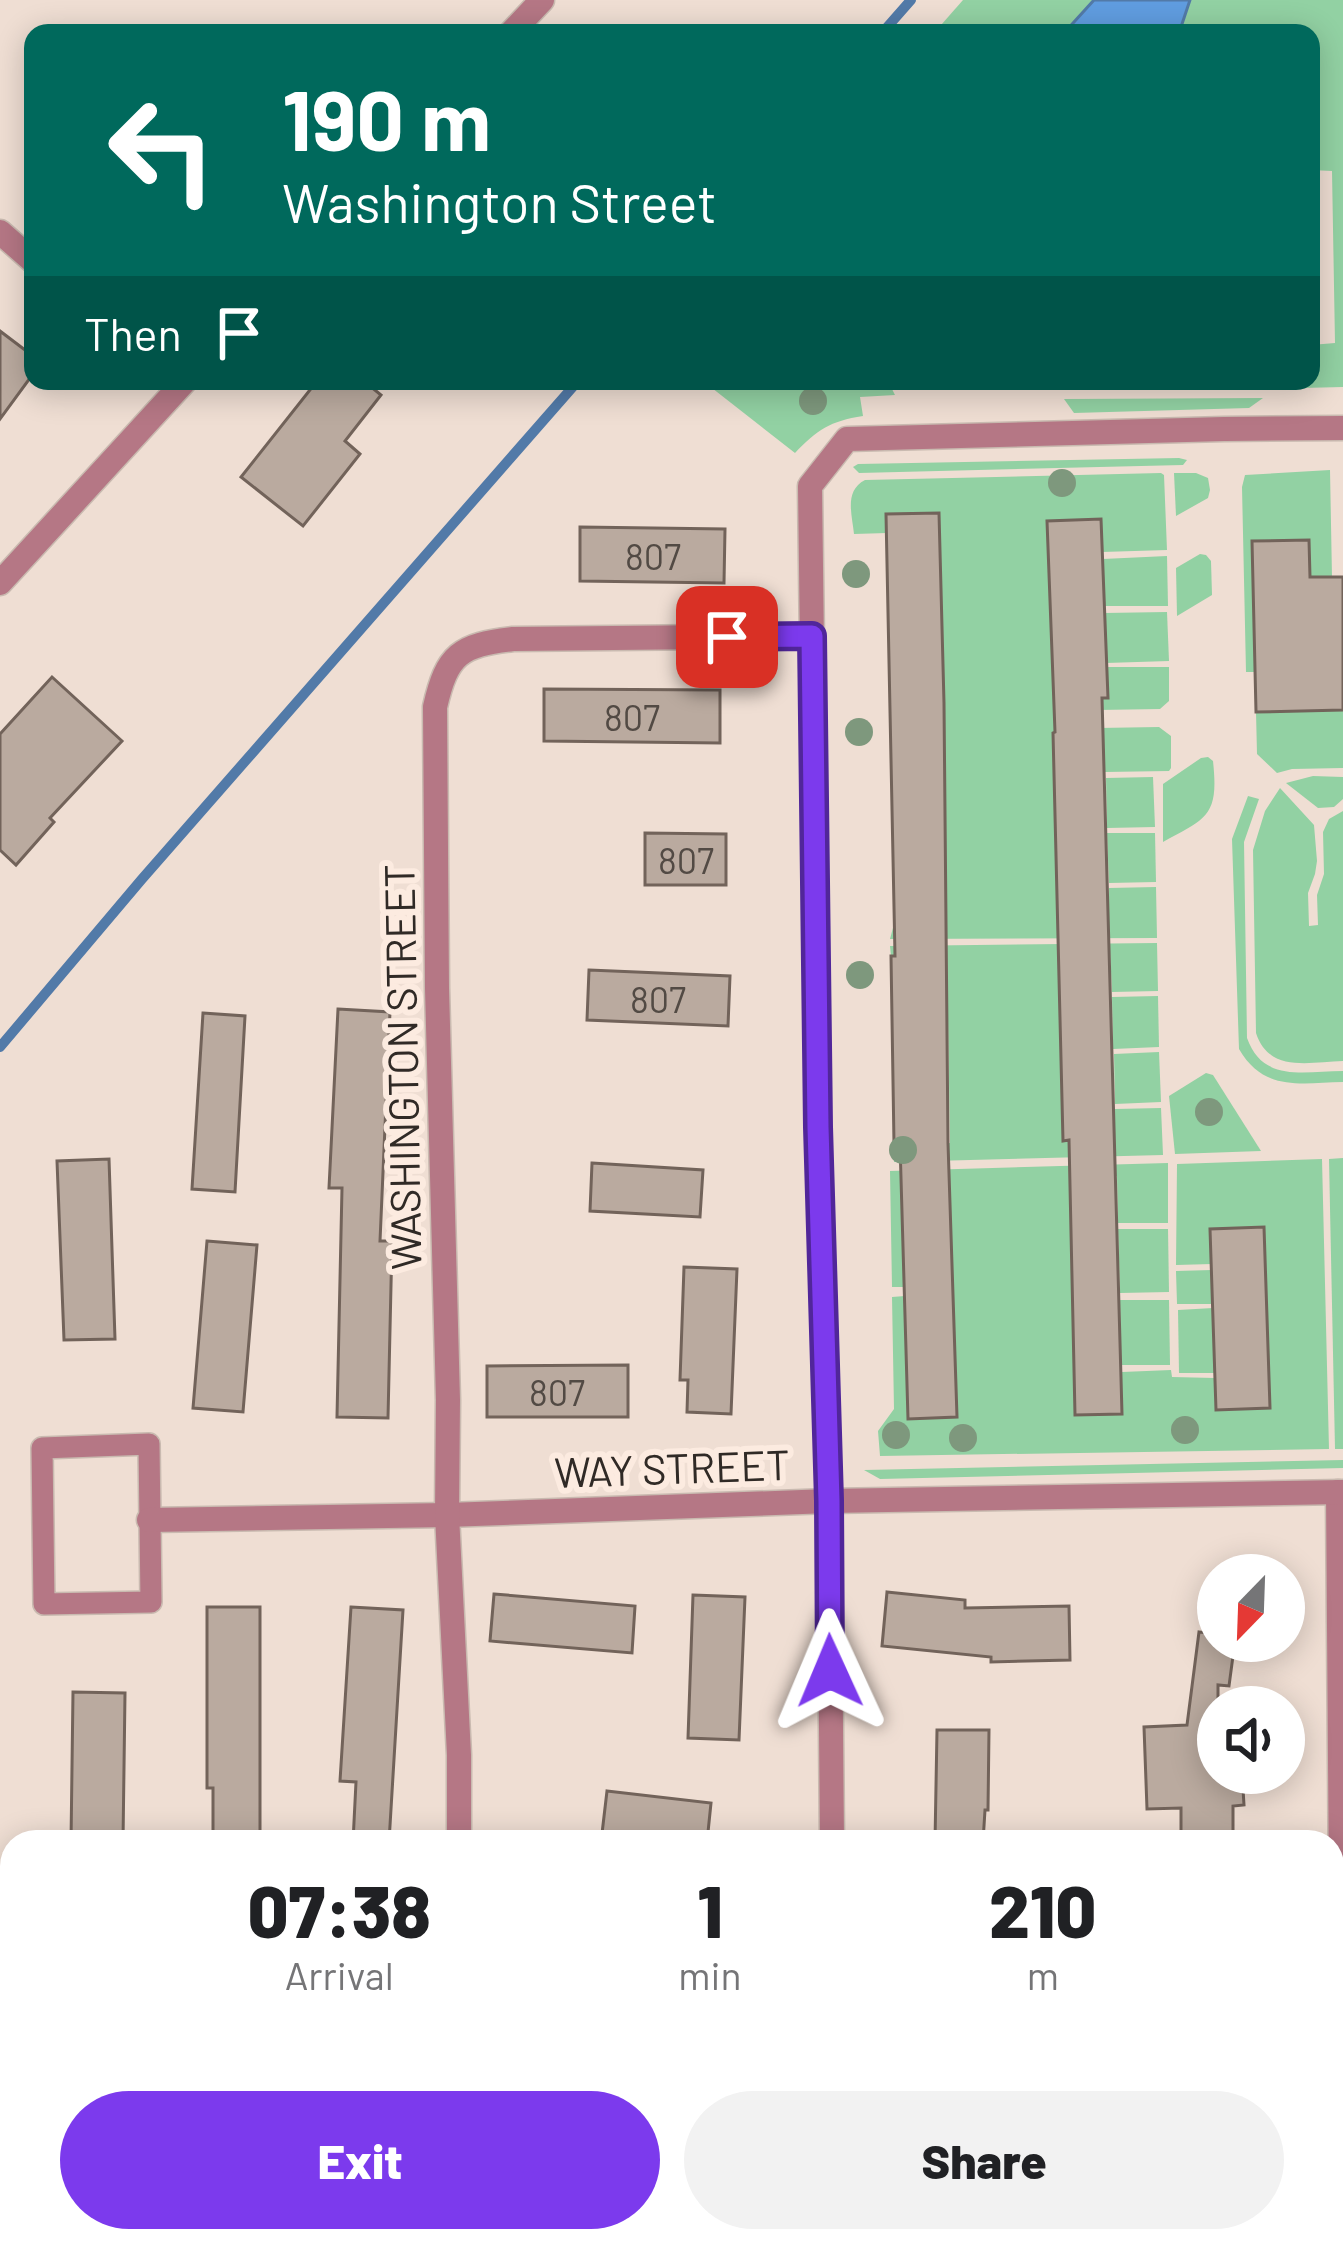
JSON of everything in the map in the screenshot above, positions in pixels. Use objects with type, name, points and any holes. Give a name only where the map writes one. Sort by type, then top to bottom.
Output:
[{"type":"street","points":[[519,24],[542,0]]},
{"type":"street","points":[[0,232],[24,253]]},
{"type":"street","points":[[0,584],[172,390]]},
{"type":"street","points":[[832,1830],[810,486],[847,440],[1343,428]]},
{"type":"street","name":"WASHINGTON STREET","points":[[459,1830],[460,1755],[447,1515],[437,988],[435,707],[441,680],[452,659],[485,642],[812,636]]},
{"type":"street","points":[[1340,1492],[1342,1830]]},
{"type":"street","name":"WAY STREET","points":[[149,1520],[1340,1492]]},
{"type":"lane","points":[[149,1444],[149,1520],[151,1602],[44,1604],[42,1448],[149,1444]]},
{"type":"green space","points":[[963,0],[1094,0],[1072,24],[942,24]]},
{"type":"green space","points":[[1190,0],[1343,0],[1343,387],[1320,388],[1320,344],[1335,343],[1332,171],[1320,170],[1320,24],[1182,24]]},
{"type":"green space","points":[[714,390],[892,390],[895,395],[860,397],[863,416],[825,428],[795,453]]},
{"type":"green space","points":[[1263,398],[1249,408],[1074,413],[1064,399]]},
{"type":"green space","points":[[1187,460],[1183,465],[859,473],[853,467],[858,464]]},
{"type":"green space","points":[[1330,470],[1332,577],[1310,577],[1256,672],[1246,672],[1245,475]]},
{"type":"green space","points":[[1161,473],[1167,550],[1102,552],[1100,519],[1047,522],[1106,667],[1169,667],[1169,701],[1160,709],[1098,710],[1098,728],[1159,727],[1171,736],[1169,771],[1105,772],[1103,731],[1053,733],[1059,920],[1109,919],[1109,888],[1156,887],[1157,938],[890,939],[894,924],[945,924],[942,735],[890,736],[891,704],[944,702],[939,514],[887,533],[854,534],[854,490],[865,480]]},
{"type":"green space","points":[[1174,473],[1208,478],[1210,490],[1208,498],[1176,516]]},
{"type":"green space","points":[[1200,554],[1211,561],[1212,595],[1177,616],[1176,568]]},
{"type":"green space","points":[[1167,556],[1168,606],[1104,606],[1103,559]]},
{"type":"green space","points":[[1167,612],[1169,661],[1106,663],[1104,613]]},
{"type":"green space","points":[[1343,710],[1343,768],[1277,773],[1257,754],[1256,712]]},
{"type":"green space","points":[[1208,757],[1213,761],[1214,793],[1207,813],[1163,842],[1163,784]]},
{"type":"green space","points":[[1313,776],[1343,777],[1343,799],[1334,807],[1318,808],[1286,783]]},
{"type":"green space","points":[[1153,777],[1155,827],[1107,828],[1106,778]]},
{"type":"green space","points":[[1280,788],[1314,825],[1317,861],[1308,893],[1309,926],[1318,925],[1323,832],[1329,819],[1343,811],[1343,1061],[1280,1060],[1262,1046],[1256,1033],[1253,850],[1265,811]]},
{"type":"green space","points":[[1248,796],[1259,799],[1244,842],[1247,1038],[1263,1062],[1274,1068],[1343,1071],[1343,1082],[1272,1079],[1249,1063],[1239,1049],[1232,839]]},
{"type":"green space","points":[[1107,833],[1155,833],[1156,882],[1109,883]]},
{"type":"green space","points":[[1157,943],[1158,991],[1112,992],[1110,951],[1058,952],[1063,1140],[1115,1139],[1115,1109],[1161,1108],[1163,1155],[894,1162],[894,1144],[950,1143],[947,957],[891,956],[890,946]]},
{"type":"green space","points":[[1158,996],[1159,1047],[1113,1049],[1112,997]]},
{"type":"green space","points":[[1159,1052],[1161,1102],[1115,1104],[1114,1054]]},
{"type":"green space","points":[[1206,1073],[1213,1075],[1261,1151],[1175,1154],[1169,1096]]},
{"type":"green space","points":[[1343,1158],[1343,1449],[1335,1449],[1329,1159]]},
{"type":"green space","points":[[1322,1159],[1329,1449],[880,1456],[878,1431],[894,1409],[892,1297],[905,1296],[908,1418],[957,1416],[950,1181],[904,1287],[892,1287],[890,1171],[1168,1163],[1168,1223],[1118,1223],[1117,1176],[1070,1177],[1075,1414],[1121,1414],[1122,1372],[1171,1370],[1172,1377],[1215,1378],[1263,1227],[1211,1229],[1212,1264],[1176,1265],[1177,1164]]},
{"type":"green space","points":[[1118,1229],[1168,1229],[1169,1292],[1120,1293]]},
{"type":"green space","points":[[1212,1270],[1213,1304],[1177,1304],[1176,1271]]},
{"type":"green space","points":[[1120,1300],[1169,1300],[1170,1365],[1121,1365]]},
{"type":"green space","points":[[1213,1308],[1215,1373],[1179,1373],[1178,1310]]},
{"type":"green space","points":[[1343,1460],[1343,1468],[880,1479],[864,1470]]},
{"type":"water","points":[[1094,0],[1190,0],[1182,24],[1072,24]]},
{"type":"building","points":[[0,331],[24,349],[24,386],[0,419]]},
{"type":"building","points":[[310,390],[375,390],[381,395],[345,441],[360,454],[303,526],[241,477]]},
{"type":"building","points":[[939,513],[957,1417],[908,1419],[900,1144],[894,1144],[886,514]]},
{"type":"building","points":[[1101,519],[1122,1414],[1075,1415],[1047,521]]},
{"type":"building","points":[[580,527],[725,529],[724,583],[580,581]]},
{"type":"building","points":[[1309,540],[1310,577],[1343,577],[1343,710],[1256,712],[1252,541]]},
{"type":"building","points":[[52,677],[122,741],[50,818],[54,822],[16,865],[0,850],[0,734]]},
{"type":"building","points":[[544,689],[720,690],[720,743],[544,741]]},
{"type":"building","points":[[645,833],[726,834],[726,885],[645,885]]},
{"type":"building","points":[[589,970],[730,976],[728,1026],[587,1020]]},
{"type":"building","points":[[338,1009],[390,1012],[380,1241],[392,1241],[388,1418],[337,1417],[342,1188],[329,1188]]},
{"type":"building","points":[[203,1013],[245,1016],[235,1192],[192,1189]]},
{"type":"building","points":[[109,1159],[115,1339],[64,1340],[57,1161]]},
{"type":"building","points":[[592,1163],[703,1170],[700,1217],[590,1211]]},
{"type":"building","points":[[1264,1227],[1270,1408],[1216,1410],[1210,1229]]},
{"type":"building","points":[[207,1241],[257,1245],[243,1412],[193,1408]]},
{"type":"building","points":[[684,1267],[737,1269],[731,1414],[687,1412],[688,1380],[680,1380]]},
{"type":"building","points":[[628,1365],[628,1417],[487,1417],[487,1366]]},
{"type":"building","points":[[887,1592],[965,1600],[965,1608],[1069,1606],[1070,1660],[991,1662],[991,1657],[882,1646]]},
{"type":"building","points":[[494,1594],[635,1606],[632,1653],[490,1641]]},
{"type":"building","points":[[693,1595],[745,1597],[739,1740],[688,1738]]},
{"type":"building","points":[[207,1607],[260,1607],[260,1830],[213,1830],[213,1788],[207,1788]]},
{"type":"building","points":[[351,1607],[403,1610],[390,1830],[354,1830],[356,1782],[340,1781]]},
{"type":"building","points":[[1197,1648],[1197,1662],[1232,1662],[1229,1686],[1197,1686],[1197,1794],[1243,1794],[1244,1805],[1233,1806],[1233,1830],[1181,1830],[1181,1808],[1147,1809],[1144,1727],[1187,1725]]},
{"type":"building","points":[[73,1692],[125,1693],[123,1830],[71,1830]]},
{"type":"building","points":[[937,1730],[989,1730],[984,1830],[935,1830]]},
{"type":"building","points":[[607,1791],[711,1803],[708,1830],[602,1830]]},
{"type":"waterway","points":[[890,24],[911,0]]},
{"type":"waterway","points":[[0,1047],[570,390]]},
{"type":"route","points":[[727,637],[812,636],[830,1671]]}]
